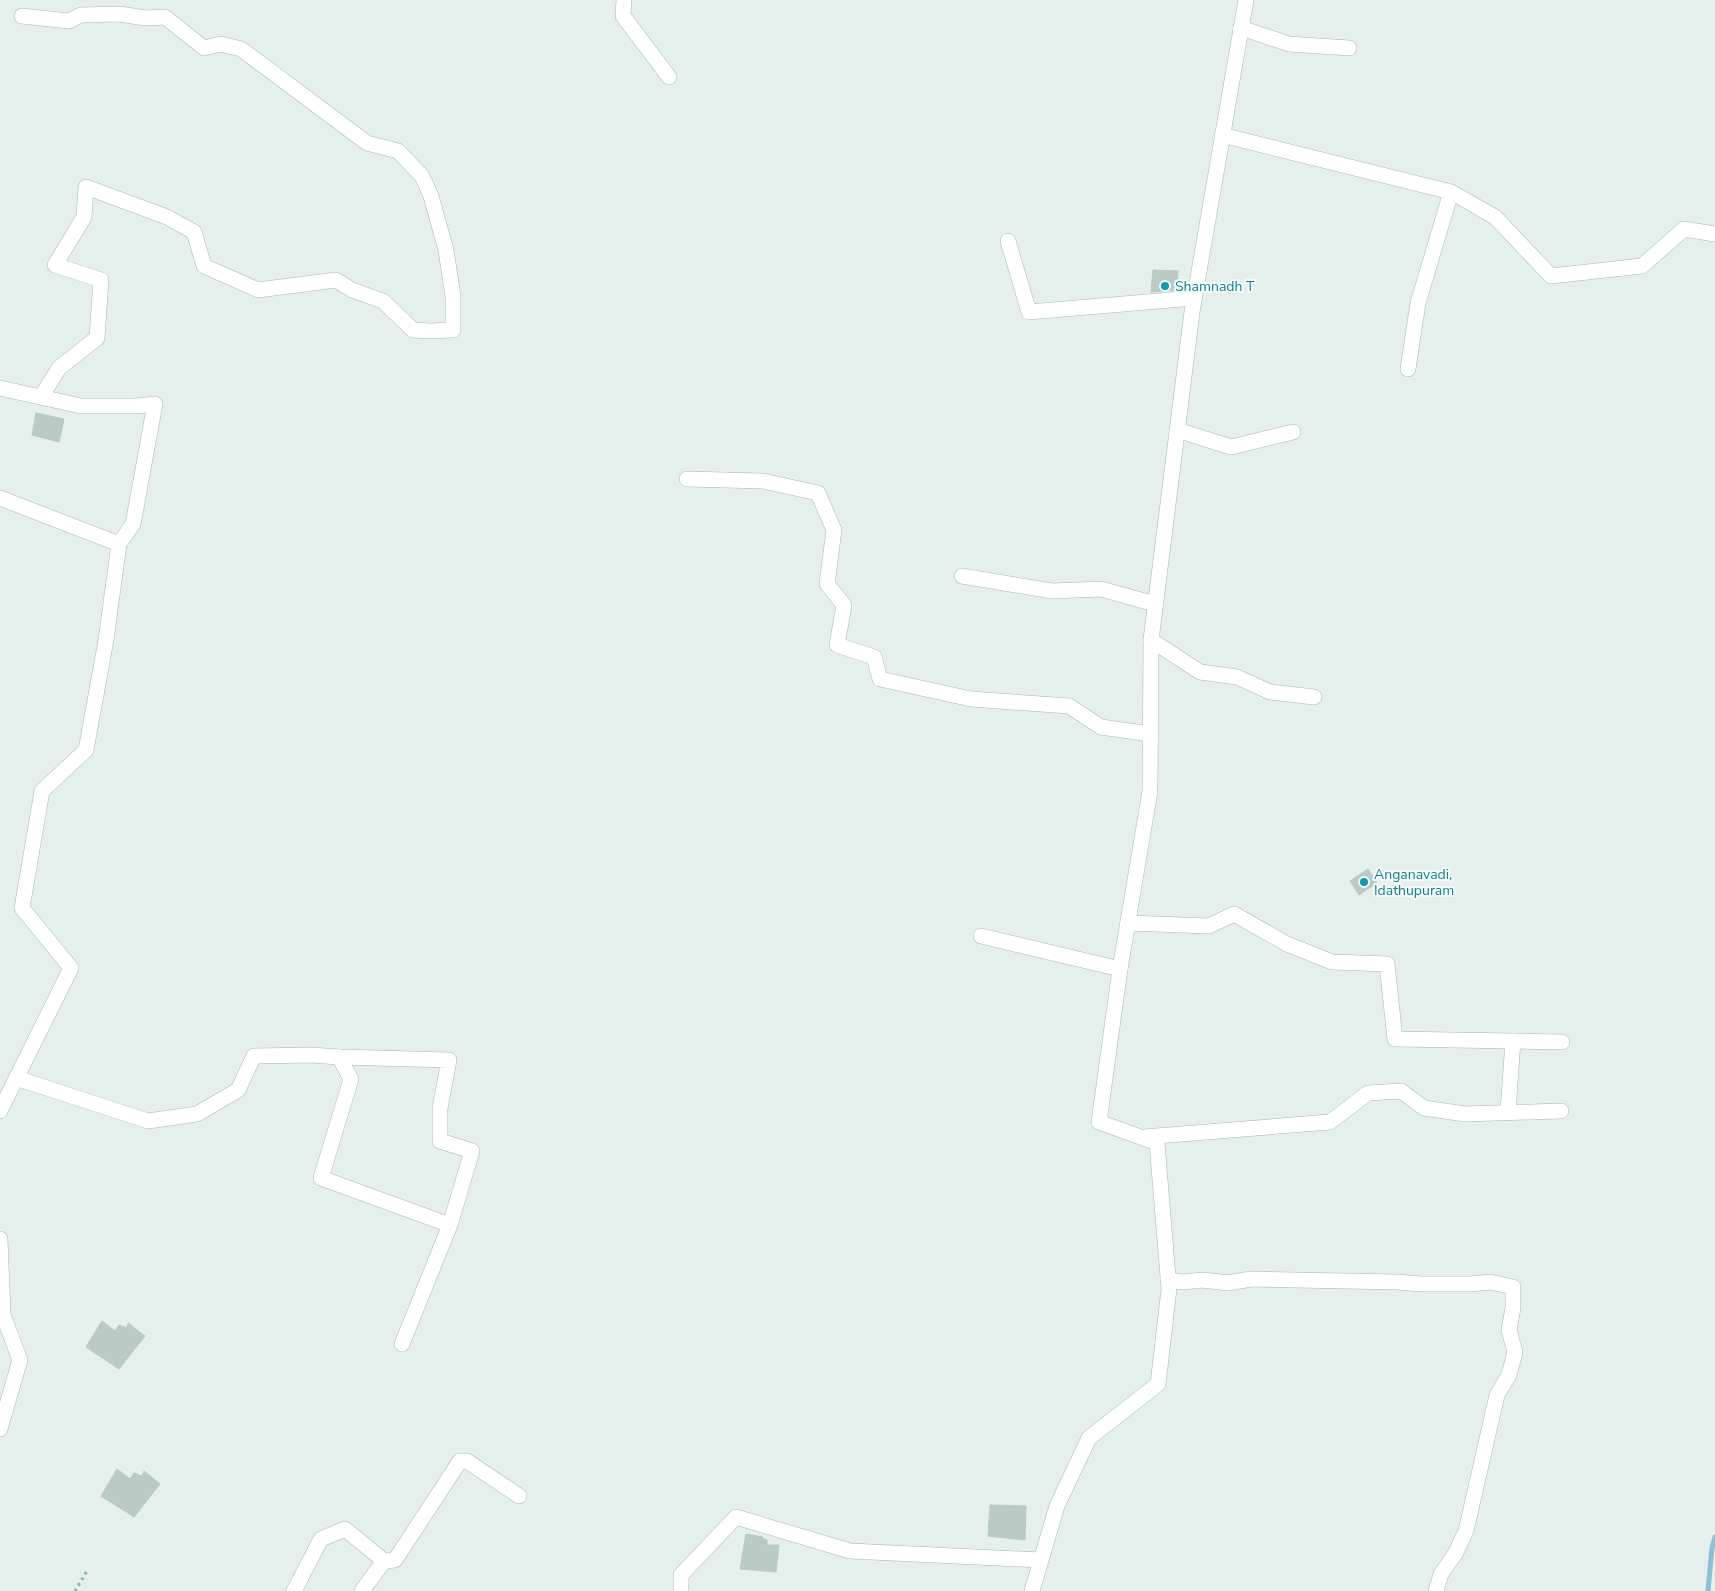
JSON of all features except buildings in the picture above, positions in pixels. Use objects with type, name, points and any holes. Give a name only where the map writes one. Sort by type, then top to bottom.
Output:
[{"type":"street","points":[[624,0],[623,16],[669,77]]},
{"type":"street","points":[[1032,1591],[1057,1506],[1089,1438],[1158,1384],[1169,1289],[1157,1143],[1099,1122],[1120,969],[1150,791],[1151,640],[1194,298],[1246,0]]},
{"type":"street","points":[[22,16],[69,21],[81,15],[120,14],[145,18],[165,17],[204,48],[221,44],[242,49],[367,143],[398,151],[422,176],[431,196],[446,250],[453,296],[453,330],[430,331],[413,330],[383,301],[352,290],[336,280],[258,290],[204,266],[194,232],[167,217],[86,188],[84,217],[55,265],[101,280],[98,338],[59,368],[41,397]]},
{"type":"street","points":[[1241,28],[1290,44],[1349,48]]},
{"type":"street","points":[[1222,135],[1452,192],[1495,217],[1551,276],[1642,266],[1684,229],[1715,234]]},
{"type":"street","points":[[1408,369],[1418,303],[1452,192]]},
{"type":"street","points":[[1008,240],[1029,312],[1194,298]]},
{"type":"street","points":[[0,388],[81,406],[155,404],[134,524],[119,544],[106,640],[86,750],[42,791],[22,908],[71,968],[0,1111]]},
{"type":"street","points":[[1177,430],[1231,447],[1293,432]]},
{"type":"street","points":[[686,479],[763,480],[818,493],[834,530],[827,584],[844,605],[837,644],[874,657],[880,679],[971,700],[1069,706],[1101,727],[1150,734]]},
{"type":"street","points":[[0,498],[119,544]]},
{"type":"street","points":[[962,576],[1052,591],[1101,589],[1155,604]]},
{"type":"street","points":[[1151,640],[1200,672],[1237,677],[1270,692],[1314,697]]},
{"type":"street","points":[[1128,923],[1209,926],[1234,914],[1287,944],[1332,962],[1387,964],[1395,1039],[1562,1042]]},
{"type":"street","points":[[980,936],[1120,969]]},
{"type":"street","points":[[1508,1112],[1513,1041]]},
{"type":"street","points":[[16,1078],[148,1121],[197,1114],[238,1090],[254,1056],[311,1055],[449,1060],[440,1108],[440,1141],[472,1151],[450,1225],[402,1344]]},
{"type":"street","points":[[339,1057],[351,1079],[321,1178],[450,1225]]},
{"type":"street","points":[[1140,1137],[1330,1122],[1368,1093],[1401,1091],[1424,1108],[1465,1114],[1561,1111]]},
{"type":"street","points":[[0,1239],[3,1316],[20,1360],[0,1430]]},
{"type":"street","points":[[1168,1280],[1183,1282],[1203,1280],[1228,1283],[1251,1279],[1420,1284],[1490,1282],[1512,1287],[1513,1308],[1509,1330],[1515,1352],[1509,1375],[1497,1396],[1466,1531],[1455,1554],[1440,1574],[1436,1591]]},
{"type":"street","points":[[294,1591],[321,1539],[345,1529],[384,1561],[395,1560],[460,1462],[467,1462],[519,1496]]},
{"type":"street","points":[[681,1591],[681,1575],[736,1517],[850,1551],[1040,1560]]},
{"type":"street","points":[[362,1591],[384,1561]]},
{"type":"path","points":[[75,1591],[86,1571]]},
{"type":"waterway","points":[[1708,1591],[1712,1548],[1715,1537]]},
{"type":"place","name":"Shamnadh T","points":[[1165,286]]},
{"type":"place","name":"Anganavadi, Idathupuram","points":[[1364,882]]}]
